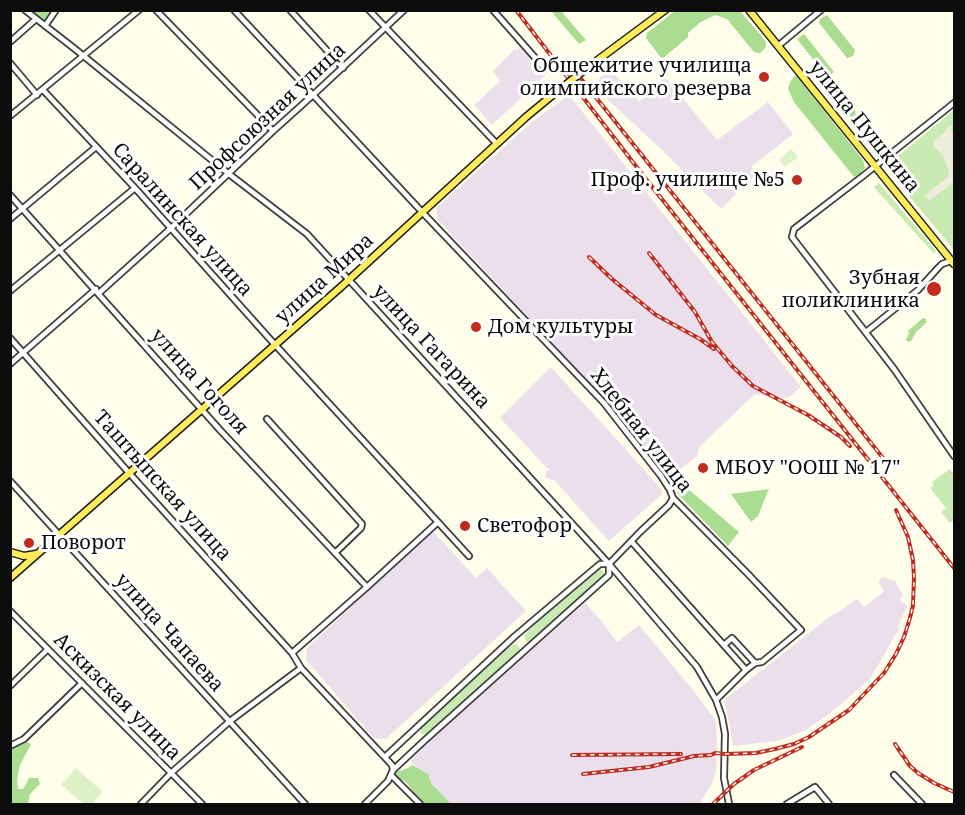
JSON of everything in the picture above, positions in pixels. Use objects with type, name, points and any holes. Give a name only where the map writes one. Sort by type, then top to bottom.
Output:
[{"type":"main road","name":"улица Мира","points":[[10,578],[350,280],[555,93],[665,10]]},
{"type":"main road","name":"улица Пушкина","points":[[748,10],[954,262]]},
{"type":"main road","points":[[10,553],[24,556],[37,554]]},
{"type":"main road","points":[[10,553],[15,558],[17,572]]},
{"type":"street","name":"улица Гагарина","points":[[25,10],[307,234],[609,564],[697,667],[716,700],[725,734],[724,778],[729,804]]},
{"type":"street","points":[[45,26],[56,10]]},
{"type":"street","points":[[10,116],[139,10]]},
{"type":"street","points":[[156,10],[273,131]]},
{"type":"street","name":"Хлебная улица","points":[[234,10],[423,213],[604,402],[661,476],[673,498],[801,630],[762,662],[755,663],[746,670],[716,700]]},
{"type":"street","points":[[290,10],[343,68]]},
{"type":"street","points":[[369,10],[497,144]]},
{"type":"street","name":"Профсоюзная улица","points":[[10,364],[170,229],[404,10]]},
{"type":"street","points":[[493,10],[545,69]]},
{"type":"street","points":[[778,46],[820,10]]},
{"type":"street","points":[[10,42],[36,19]]},
{"type":"street","points":[[10,63],[37,94]]},
{"type":"street","name":"Саралинская улица","points":[[43,90],[469,556]]},
{"type":"street","points":[[954,103],[794,229],[792,237],[894,369],[954,456]]},
{"type":"street","points":[[10,219],[96,147]]},
{"type":"street","points":[[10,291],[135,188]]},
{"type":"street","name":"улица Гоголя","points":[[10,195],[220,430],[367,587]]},
{"type":"street","points":[[866,332],[918,290],[942,264],[954,262]]},
{"type":"street","name":"Таштыпская улица","points":[[10,338],[292,653],[301,668],[385,757],[392,765],[392,773],[420,804]]},
{"type":"street","points":[[267,419],[362,524],[361,528],[336,552]]},
{"type":"street","name":"улица Чапаева","points":[[10,481],[305,804]]},
{"type":"street","points":[[385,757],[524,629],[600,564],[609,564],[669,505],[673,498]]},
{"type":"street","points":[[292,653],[438,522]]},
{"type":"street","points":[[632,541],[746,670]]},
{"type":"street","points":[[365,804],[428,737],[605,579],[609,575],[609,564]]},
{"type":"street","name":"Аскизская улица","points":[[10,610],[202,804]]},
{"type":"street","points":[[724,645],[732,638],[755,663]]},
{"type":"street","points":[[10,686],[48,649]]},
{"type":"street","points":[[141,804],[171,773],[230,722],[301,668]]},
{"type":"street","points":[[10,746],[24,739],[82,683]]},
{"type":"street","points":[[894,775],[922,804]]},
{"type":"street","points":[[787,804],[815,787],[829,804]]},
{"type":"shaded area","points":[[523,46],[546,75],[492,125],[474,105],[500,81],[493,71],[515,49]]},
{"type":"shaded area","points":[[609,68],[639,102],[665,77],[717,140],[768,102],[793,134],[751,167],[756,174],[721,209],[593,86]]},
{"type":"shaded area","points":[[569,95],[801,387],[788,398],[755,394],[700,446],[696,457],[673,475],[667,476],[625,421],[437,219],[437,207],[532,122]]},
{"type":"shaded area","points":[[954,124],[951,131],[954,135],[954,182],[929,201],[925,195],[949,176],[942,154],[933,143],[949,126]]},
{"type":"shaded area","points":[[551,367],[662,490],[661,495],[609,541],[555,481],[545,477],[546,471],[549,470],[500,418]]},
{"type":"shaded area","points":[[433,531],[476,578],[487,568],[526,611],[386,739],[374,738],[306,660],[307,648]]},
{"type":"shaded area","points":[[882,577],[895,581],[904,596],[899,599],[907,606],[898,626],[900,627],[870,679],[828,715],[804,731],[778,741],[733,746],[724,700],[832,615],[857,599],[864,607],[884,591],[878,582]]},
{"type":"shaded area","points":[[585,603],[617,642],[639,625],[716,721],[717,750],[714,751],[717,765],[713,782],[701,801],[704,804],[451,804],[411,761],[429,741]]},
{"type":"green space","points":[[29,11],[55,11],[45,23]]},
{"type":"green space","points":[[551,11],[561,11],[586,40],[579,44]]},
{"type":"green space","points":[[675,11],[740,11],[766,42],[766,47],[760,53],[754,52],[727,19],[715,15],[701,22],[688,33],[688,37],[662,59],[646,38],[647,33]]},
{"type":"green space","points":[[827,15],[855,50],[853,56],[847,58],[819,23],[820,19]]},
{"type":"green space","points":[[804,34],[834,72],[827,77],[797,39]]},
{"type":"green space","points":[[796,75],[863,160],[865,168],[859,175],[854,177],[794,102],[788,89]]},
{"type":"green space","points":[[838,93],[844,97],[848,108],[855,110],[856,118],[850,118],[835,99]]},
{"type":"green space","points":[[954,110],[954,250],[885,167]]},
{"type":"green space","points":[[791,149],[798,157],[785,167],[779,160]]},
{"type":"green space","points":[[879,183],[936,251],[934,254],[874,187]]},
{"type":"green space","points":[[923,318],[927,322],[908,342],[906,340],[908,331]]},
{"type":"green space","points":[[950,469],[954,475],[954,520],[950,523],[941,512],[946,508],[930,488],[934,486],[932,482]]},
{"type":"green space","points":[[681,483],[739,532],[728,546],[677,493]]},
{"type":"green space","points":[[769,489],[758,516],[751,522],[731,494]]},
{"type":"green space","points":[[601,569],[605,574],[602,580],[527,642],[524,636],[538,619],[594,572]]},
{"type":"green space","points":[[516,644],[520,648],[517,654],[426,735],[421,734],[420,728],[504,649]]},
{"type":"green space","points":[[28,742],[31,744],[20,765],[17,779],[18,789],[23,789],[29,778],[38,778],[40,784],[30,794],[28,804],[11,804],[10,747]]},
{"type":"green space","points":[[412,765],[428,774],[431,783],[451,804],[429,804],[419,801],[419,797],[406,782],[395,776],[396,772]]},
{"type":"green space","points":[[76,768],[103,792],[92,804],[84,804],[61,785]]},
{"type":"railway","points":[[516,10],[642,174],[954,568]]},
{"type":"railway","points":[[567,61],[883,458]]},
{"type":"railway","points":[[649,253],[695,312],[712,342],[732,366],[753,386],[808,415],[841,437],[850,446]]},
{"type":"railway","points":[[589,257],[656,315],[714,349]]},
{"type":"railway","points":[[583,774],[649,767],[715,753],[756,753],[775,749],[809,737],[849,710],[884,673],[896,654],[910,618],[913,605],[913,560],[908,537],[896,510]]},
{"type":"railway","points":[[895,744],[910,766],[918,773],[954,792]]},
{"type":"railway","points":[[713,804],[734,784],[754,770],[802,747]]},
{"type":"railway","points":[[572,755],[681,754]]},
{"type":"place","name":"Общежитие училища олимпийского резерва","points":[[764,77]]},
{"type":"place","name":"Проф. училище №5","points":[[797,180]]},
{"type":"place","name":"Зубная поликлиника","points":[[934,289]]},
{"type":"place","name":"Дом культуры","points":[[476,327]]},
{"type":"place","name":"МБОУ \"ООШ № 17\"","points":[[703,468]]},
{"type":"place","name":"Светофор","points":[[465,526]]},
{"type":"place","name":"Поворот","points":[[29,543]]}]
